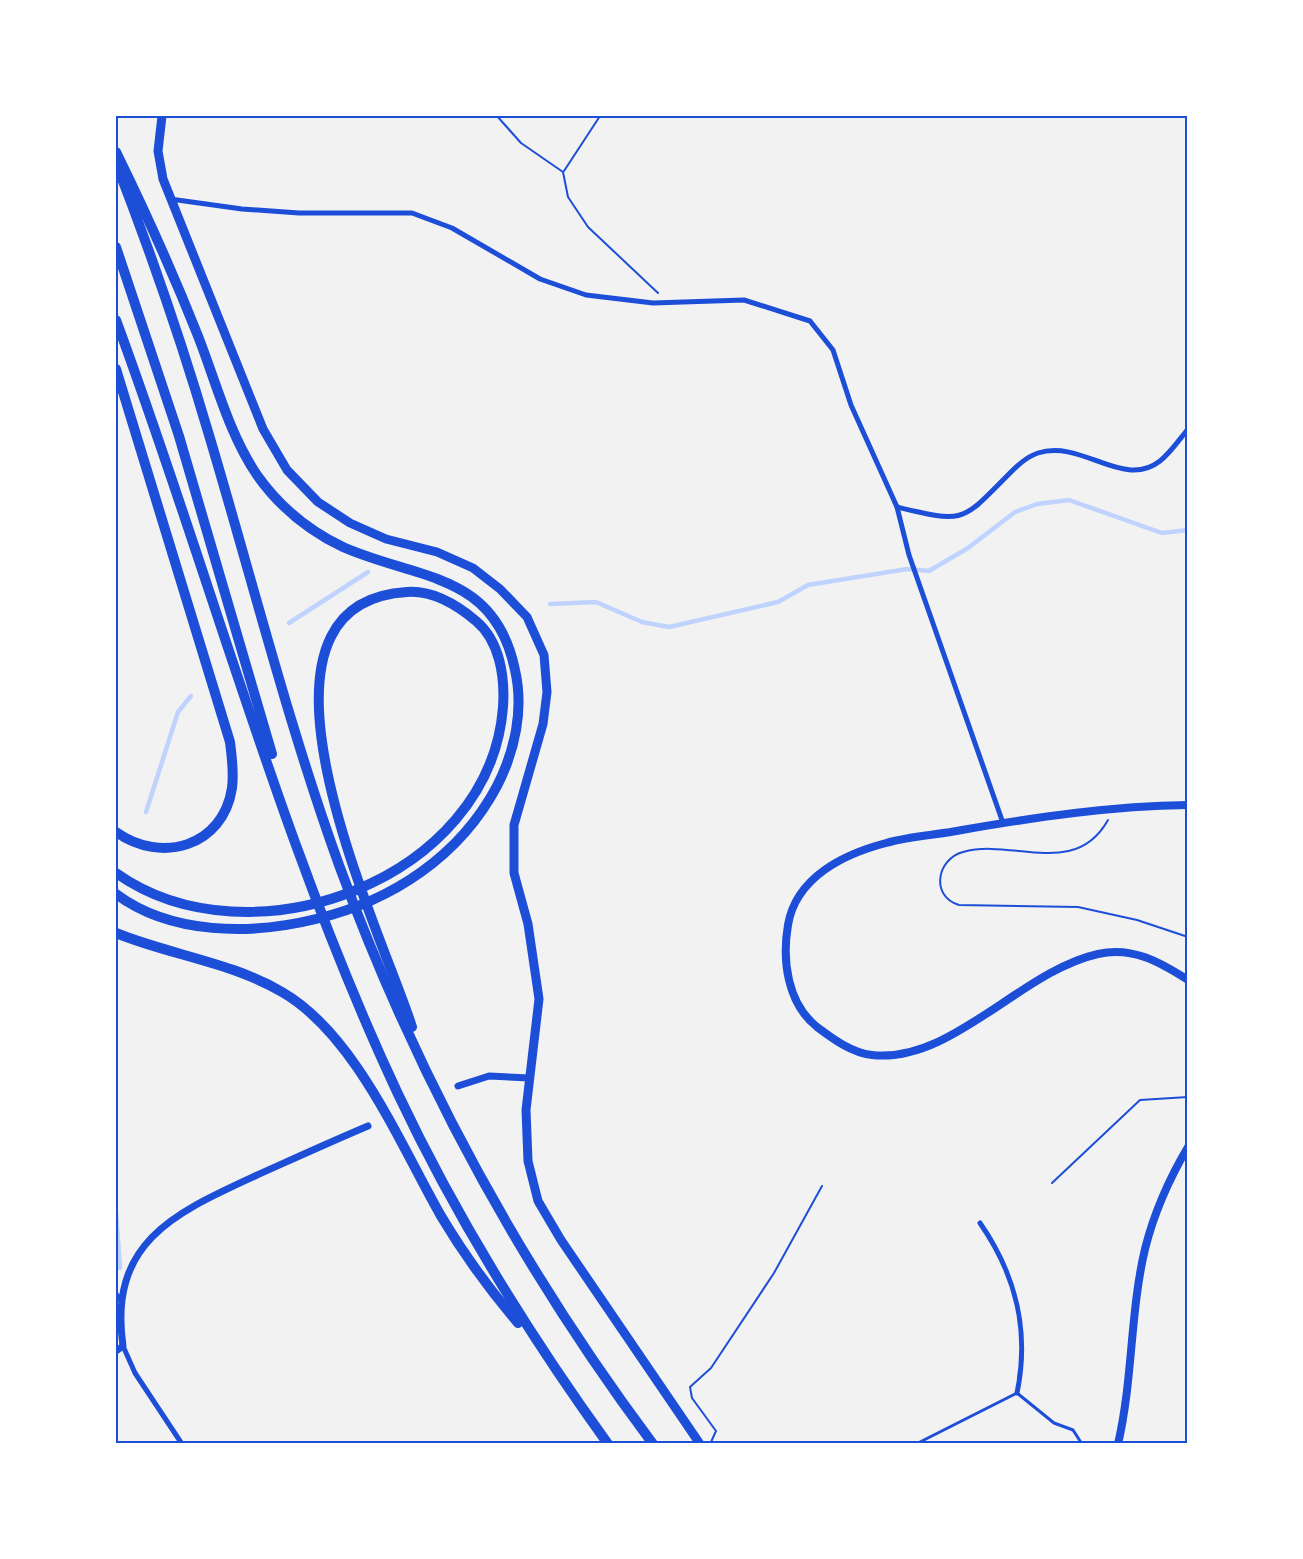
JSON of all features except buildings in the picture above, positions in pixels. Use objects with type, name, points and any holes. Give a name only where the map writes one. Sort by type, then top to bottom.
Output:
[{"type":"highway","points":[[116,152],[156,233],[226,412],[256,474],[280,504],[317,532],[342,546],[439,579],[466,592],[493,616],[510,643],[519,687],[517,730],[502,776],[484,810],[468,832],[426,869],[401,886],[379,897],[318,919],[274,927],[195,926],[148,912],[116,894]]},
{"type":"highway","points":[[116,163],[164,292],[188,367],[292,726],[320,810],[373,952],[429,1079],[477,1174],[541,1284],[652,1443]]},
{"type":"highway","points":[[116,247],[146,331],[179,436],[308,876]]},
{"type":"highway","points":[[116,320],[308,876],[346,974],[398,1094],[466,1227],[547,1358]]},
{"type":"highway","points":[[116,369],[230,742],[233,770],[232,789],[216,825],[191,844],[161,849],[146,848],[130,842],[116,831]]},
{"type":"highway","points":[[116,873],[147,893],[176,903],[211,909],[270,910],[314,904],[373,883],[439,840],[471,802],[488,771],[501,729],[504,688],[496,650],[482,626],[459,606],[434,596],[411,592],[383,595],[357,607],[336,629],[326,654],[319,684],[318,712],[321,748],[338,816],[403,996],[429,1079]]},
{"type":"highway","points":[[116,933],[148,946],[244,974],[283,992],[317,1019],[354,1064],[443,1218],[474,1265],[547,1358],[608,1443]]},
{"type":"main road","points":[[162,116],[158,151],[163,179],[170,199],[263,429],[288,470],[318,502],[350,523],[386,539],[437,552],[473,568],[500,590],[527,617],[544,655],[548,692],[543,724],[514,825],[514,873],[528,924],[540,999],[526,1110],[528,1161],[538,1201],[580,1268],[700,1443]]},
{"type":"main road","points":[[1188,805],[1066,812],[896,840],[861,849],[836,861],[816,876],[800,897],[789,918],[785,943],[786,970],[795,998],[814,1024],[843,1045],[872,1055],[909,1052],[939,1043],[1051,971],[1071,961],[1101,953],[1131,952],[1161,963],[1188,981]]},
{"type":"main road","points":[[1118,1443],[1126,1408],[1145,1250],[1158,1206],[1188,1148]]},
{"type":"street","points":[[170,199],[242,209],[299,213],[412,213],[452,228],[522,270],[557,285],[606,298],[664,302],[744,300],[810,321],[833,350],[851,405],[897,507],[912,564],[1003,823]]},
{"type":"street","points":[[897,507],[943,518],[958,517],[984,501],[1027,458],[1046,451],[1079,454],[1122,470],[1140,471],[1159,462],[1188,429]]},
{"type":"street","points":[[458,1086],[489,1076],[529,1078]]},
{"type":"street","points":[[182,1443],[135,1373],[123,1346],[120,1327],[122,1302],[130,1270],[143,1247],[173,1218],[191,1206],[368,1126]]},
{"type":"street","points":[[980,1223],[994,1244],[1014,1289],[1023,1330],[1017,1393]]},
{"type":"street","points":[[116,1294],[122,1302]]},
{"type":"street","points":[[116,1351],[123,1346]]},
{"type":"lane","points":[[916,1443],[1017,1393],[1054,1423],[1073,1430],[1082,1443]]},
{"type":"path","points":[[497,116],[521,143],[563,172],[568,197],[588,227],[655,288],[664,302]]},
{"type":"path","points":[[563,172],[600,116]]},
{"type":"path","points":[[1112,808],[1098,834],[1077,849],[1057,853],[977,850],[956,854],[944,867],[940,878],[941,893],[944,899],[959,905],[1078,907],[1137,920],[1188,937]]},
{"type":"path","points":[[1052,1183],[1140,1100],[1188,1097]]},
{"type":"path","points":[[709,1443],[716,1431],[692,1398],[690,1387],[711,1368],[768,1283],[822,1186]]},
{"type":"waterway","points":[[550,604],[596,602],[642,622],[669,627],[778,602],[808,585],[907,569],[929,571],[968,548],[1015,512],[1037,504],[1069,500],[1162,533],[1188,530]]},
{"type":"waterway","points":[[289,623],[368,572]]},
{"type":"waterway","points":[[146,812],[178,712],[191,696]]},
{"type":"waterway","points":[[116,1213],[120,1268]]}]
